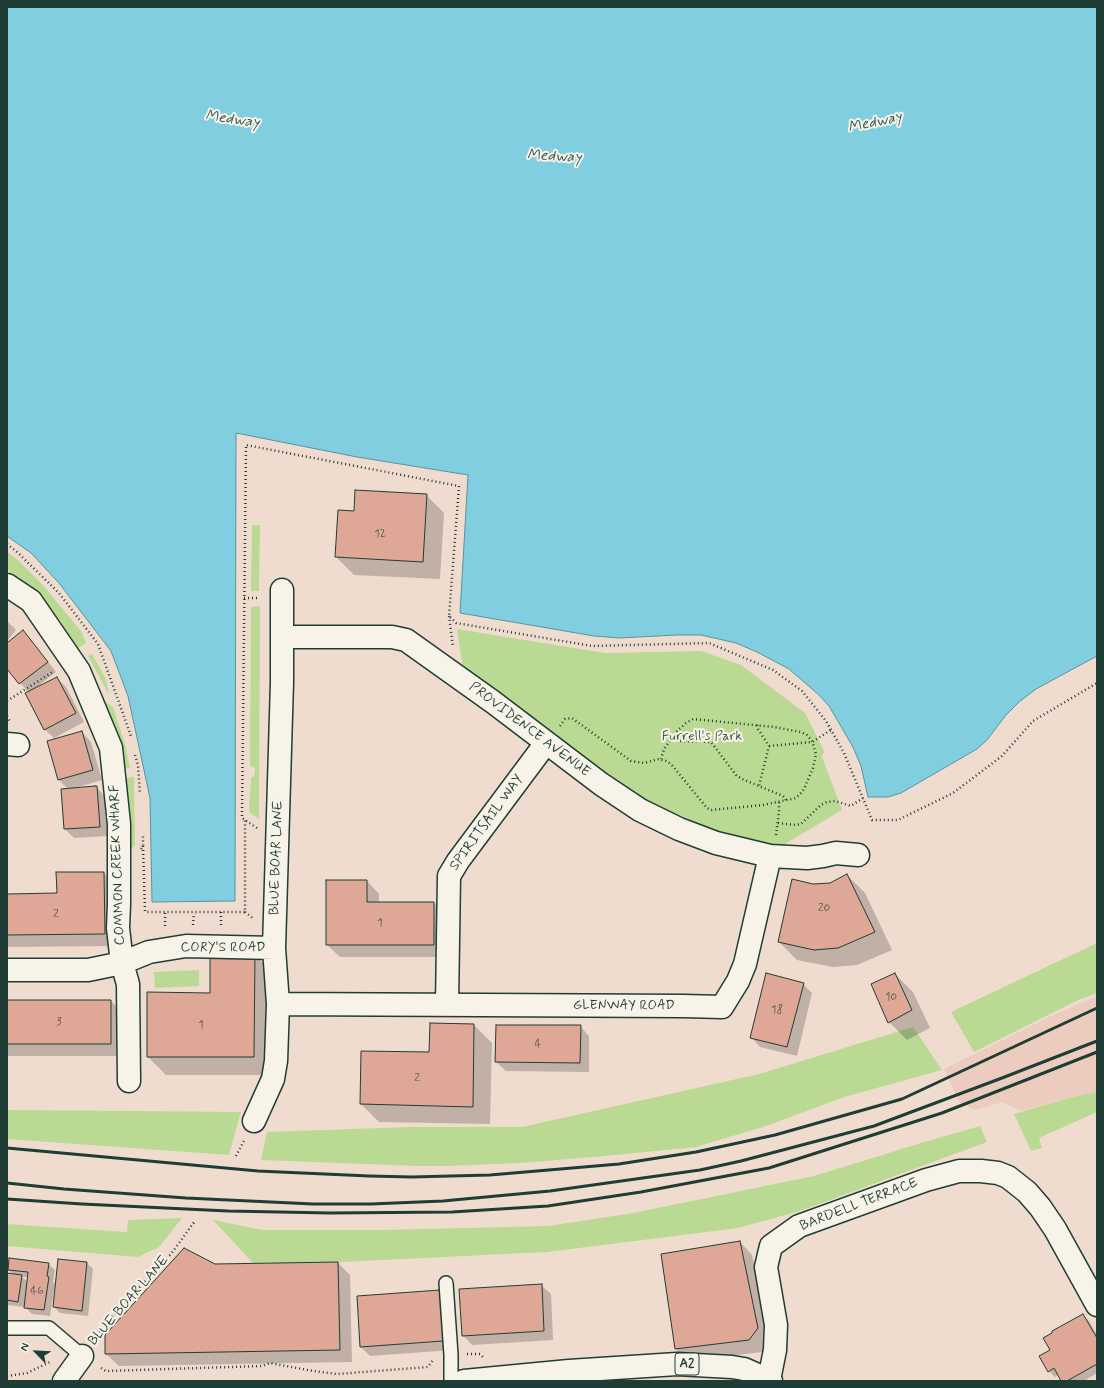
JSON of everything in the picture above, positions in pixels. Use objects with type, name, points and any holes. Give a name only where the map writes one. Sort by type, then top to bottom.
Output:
[{"type":"street","name":"COMMON CREEK WHARF","points":[[7,585],[31,601],[79,671],[111,748],[119,824],[118,928],[122,963],[128,984],[129,1081]]},
{"type":"street","name":"BLUE BOAR LANE","points":[[254,1121],[268,1091],[276,1061],[278,1004],[274,948],[283,637],[282,590]]},
{"type":"street","name":"PROVIDENCE AVENUE","points":[[283,637],[392,637],[406,640],[622,799],[659,820],[716,844],[773,847]]},
{"type":"street","name":"SPIRITSAIL WAY","points":[[447,1005],[449,876],[458,861],[546,744]]},
{"type":"street","points":[[773,847],[807,858],[836,853],[858,855]]},
{"type":"street","name":"GLENWAY ROAD","points":[[278,1004],[722,1007],[738,981],[745,964],[773,847]]},
{"type":"street","name":"CORY'S ROAD","points":[[7,970],[88,970],[122,963],[149,952],[186,946],[274,948]]},
{"type":"street","name":"BARDELL TERRACE","points":[[770,1380],[775,1350],[776,1325],[766,1267],[771,1246],[799,1226],[926,1180],[959,1171],[991,1172],[1004,1175],[1027,1192],[1040,1207],[1055,1229],[1097,1305]]},
{"type":"street","name":"BLUE BOAR LANE","points":[[64,1381],[89,1361]]},
{"type":"street","name":"A2","points":[[464,1381],[570,1371],[677,1364],[744,1369],[770,1380]]},
{"type":"lane","points":[[446,1283],[451,1355],[451,1381]]},
{"type":"lane","points":[[7,1328],[49,1328],[89,1361]]},
{"type":"path","points":[[244,598],[261,598]]},
{"type":"path","points":[[93,647],[98,644]]},
{"type":"path","points":[[7,701],[71,660]]},
{"type":"path","points":[[546,744],[563,720],[570,718],[631,761],[646,763],[661,759],[671,764],[709,810],[746,807],[796,798],[804,789],[816,754],[812,742],[807,735],[801,732],[757,725],[693,719],[678,730],[664,748],[661,759]]},
{"type":"path","points":[[757,725],[769,746],[759,786]]},
{"type":"path","points":[[769,746],[812,742],[831,730]]},
{"type":"path","points":[[673,738],[678,741],[711,742],[736,775],[783,796],[786,800]]},
{"type":"path","points":[[778,823],[801,824],[826,802],[834,801],[851,806],[863,798]]},
{"type":"path","points":[[773,847],[778,823],[779,802]]},
{"type":"path","points":[[245,820],[245,912]]},
{"type":"path","points":[[143,846],[145,911],[148,913],[245,912],[255,920]]},
{"type":"path","points":[[165,913],[165,928]]},
{"type":"path","name":"BLUE BOAR LANE","points":[[89,1361],[110,1320],[171,1254],[195,1221]]},
{"type":"path","points":[[89,1361],[106,1371],[262,1366],[270,1363],[337,1374],[428,1367],[435,1358],[451,1355]]},
{"type":"path","points":[[7,1376],[27,1373],[53,1360]]},
{"type":"shaded area","points":[[1097,996],[1097,1092],[1021,1111],[1002,1102],[975,1110],[959,1102],[944,1069],[1053,1015]]},
{"type":"green space","points":[[252,525],[260,525],[259,591],[251,591]]},
{"type":"green space","points":[[7,552],[18,560],[41,583],[81,631],[86,643],[73,652],[60,634],[62,622],[7,569]]},
{"type":"green space","points":[[260,606],[259,819],[249,812],[251,778],[254,776],[255,768],[250,766],[251,607]]},
{"type":"green space","name":"Furrell's Park","points":[[457,629],[605,653],[701,651],[741,665],[805,713],[824,751],[822,757],[842,810],[768,854],[645,800],[463,669]]},
{"type":"green space","points":[[92,654],[106,679],[109,695],[88,656]]},
{"type":"green space","points":[[82,659],[106,702],[113,707],[125,744],[130,768],[119,769]]},
{"type":"green space","points":[[134,777],[135,845],[127,853],[124,778]]},
{"type":"green space","points":[[1097,943],[1097,993],[1078,1000],[974,1052],[951,1012]]},
{"type":"green space","points":[[199,970],[199,986],[155,988],[154,972]]},
{"type":"green space","points":[[913,1027],[942,1070],[844,1097],[766,1126],[696,1147],[520,1163],[448,1166],[261,1160],[267,1132],[410,1127],[522,1127],[759,1074]]},
{"type":"green space","points":[[1097,1092],[1097,1112],[1039,1138],[1042,1148],[1031,1151],[1014,1114],[1073,1097]]},
{"type":"green space","points":[[7,1110],[241,1112],[229,1155],[7,1139]]},
{"type":"green space","points":[[980,1126],[987,1142],[800,1211],[738,1228],[547,1252],[341,1262],[253,1263],[213,1220],[262,1230],[380,1230],[548,1226],[633,1213],[814,1176]]},
{"type":"green space","points":[[182,1218],[159,1247],[138,1257],[7,1246],[7,1224],[127,1232],[128,1220]]},
{"type":"water","name":"Medway","points":[[7,7],[1097,7],[1097,656],[1036,689],[1019,702],[1006,715],[987,740],[977,749],[901,793],[888,797],[868,797],[861,766],[853,747],[829,706],[819,695],[789,669],[757,652],[736,643],[701,635],[619,638],[594,636],[460,613],[468,475],[357,457],[236,433],[235,901],[152,902],[150,798],[128,696],[111,651],[59,583],[31,553],[7,536]]},
{"type":"building","points":[[355,490],[427,494],[423,562],[335,557],[338,510],[354,511]]},
{"type":"building","points":[[23,630],[48,662],[19,684],[7,669],[7,643]]},
{"type":"building","points":[[57,677],[76,713],[44,730],[25,693]]},
{"type":"building","points":[[82,731],[93,770],[58,780],[47,741]]},
{"type":"building","points":[[97,786],[100,827],[64,829],[61,789]]},
{"type":"building","points":[[56,872],[104,872],[105,934],[7,935],[7,894],[57,893]]},
{"type":"building","points":[[847,874],[875,932],[838,948],[814,950],[778,942],[792,879],[813,884],[830,883]]},
{"type":"building","points":[[326,880],[367,880],[367,902],[434,902],[434,945],[326,945]]},
{"type":"building","points":[[210,953],[255,953],[254,1057],[147,1057],[147,992],[210,993]]},
{"type":"building","points":[[766,973],[804,983],[787,1047],[750,1038]]},
{"type":"building","points":[[895,973],[912,1010],[888,1023],[871,984]]},
{"type":"building","points":[[7,1000],[111,1000],[111,1044],[7,1044]]},
{"type":"building","points":[[430,1023],[474,1024],[473,1107],[360,1104],[361,1051],[429,1052]]},
{"type":"building","points":[[496,1025],[581,1025],[580,1063],[495,1062]]},
{"type":"building","points":[[740,1241],[758,1328],[749,1340],[675,1349],[661,1254]]},
{"type":"building","points":[[184,1248],[215,1264],[338,1262],[340,1350],[105,1354],[105,1335]]},
{"type":"building","points":[[9,1258],[49,1263],[47,1276],[49,1277],[44,1310],[24,1308],[28,1272],[8,1270]]},
{"type":"building","points":[[58,1259],[87,1262],[82,1311],[53,1307]]},
{"type":"building","points":[[7,1273],[22,1275],[18,1302],[7,1300]]},
{"type":"building","points":[[542,1284],[544,1331],[462,1336],[459,1289]]},
{"type":"building","points":[[440,1290],[443,1341],[360,1347],[357,1296]]},
{"type":"building","points":[[1083,1314],[1097,1338],[1097,1364],[1067,1381],[1061,1381],[1054,1368],[1048,1372],[1039,1356],[1050,1350],[1043,1338],[1052,1333],[1052,1331]]},
{"type":"railway","points":[[7,1148],[258,1171],[369,1176],[412,1177],[490,1175],[619,1164],[696,1152],[775,1135],[902,1099],[1097,1008]]},
{"type":"railway","points":[[7,1183],[64,1189],[186,1198],[313,1204],[371,1204],[443,1201],[550,1191],[700,1170],[741,1161],[874,1126],[1097,1041]]},
{"type":"railway","points":[[7,1199],[228,1211],[330,1213],[452,1212],[548,1206],[641,1192],[769,1168],[942,1113],[1097,1052]]}]
